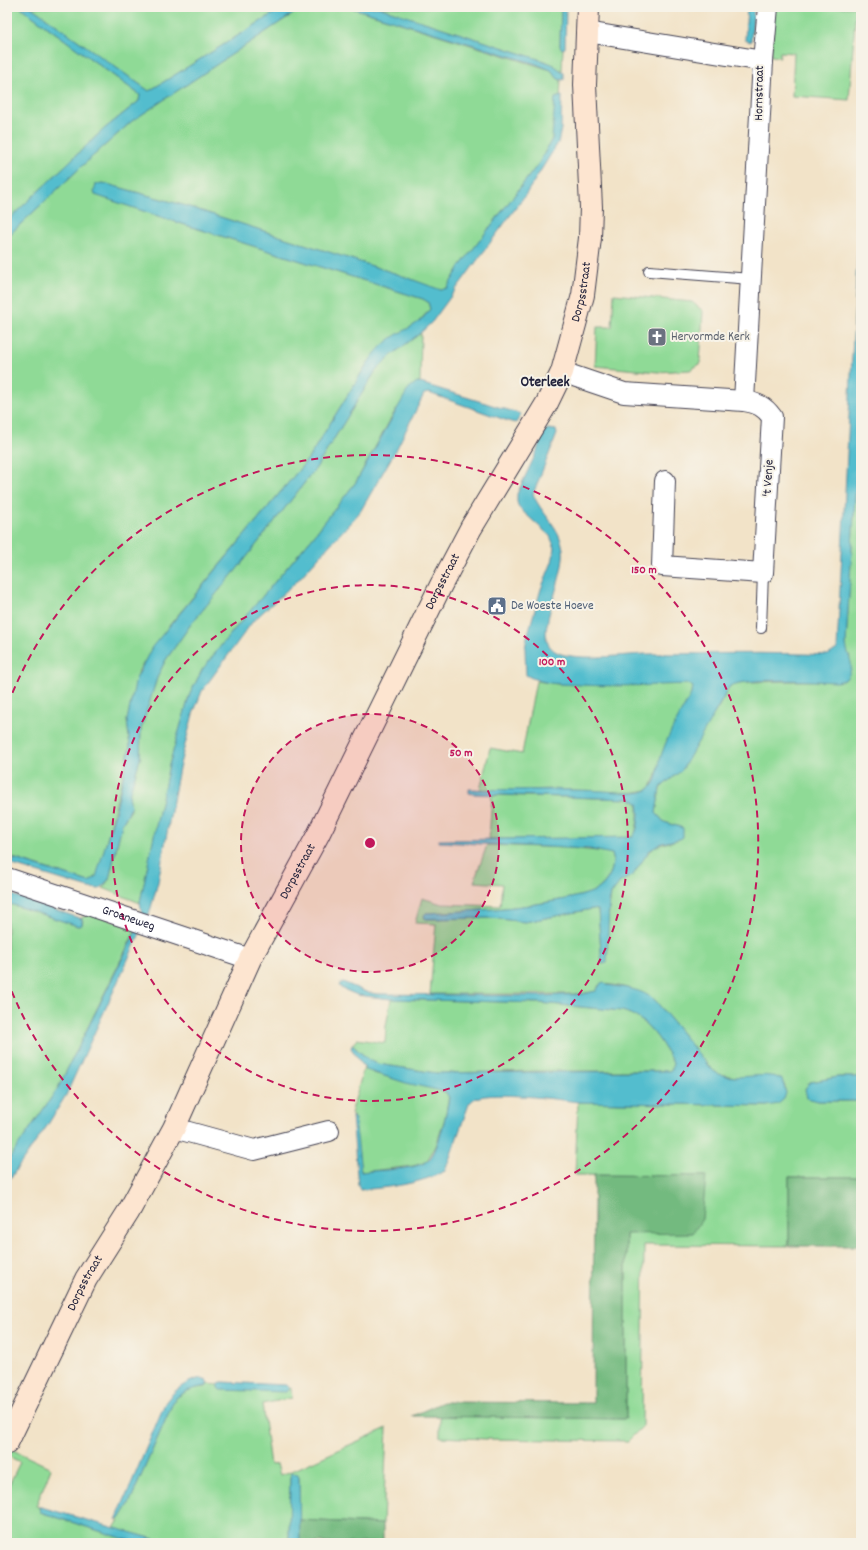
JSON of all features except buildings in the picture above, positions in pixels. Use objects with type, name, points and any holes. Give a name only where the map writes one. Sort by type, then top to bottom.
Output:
[{"type":"street","name":"Dorpsstraat","points":[[7,1443],[86,1279],[129,1211],[174,1128],[250,959],[318,835],[440,585],[471,528],[547,404],[562,372],[574,334],[583,295],[590,238],[591,207],[585,85],[588,7]]},
{"type":"street","points":[[763,61],[768,7]]},
{"type":"street","name":"Hornstraat","points":[[587,32],[763,61],[744,401]]},
{"type":"street","name":"'t Venje","points":[[562,372],[624,393],[744,401],[758,403],[766,409],[772,417],[763,574]]},
{"type":"street","points":[[665,481],[662,566],[763,574]]},
{"type":"street","name":"Groeneweg","points":[[7,878],[250,959]]},
{"type":"street","points":[[174,1128],[254,1150],[329,1131]]},
{"type":"lane","points":[[649,271],[751,278]]},
{"type":"lane","points":[[761,628],[763,574]]},
{"type":"green space","points":[[7,7],[20,7],[140,95],[139,101],[104,129],[7,221]]},
{"type":"green space","points":[[31,7],[284,7],[149,91]]},
{"type":"green space","points":[[303,7],[349,7],[551,70],[558,79],[561,80],[560,97],[556,97],[552,139],[539,163],[461,265],[447,288],[441,291],[397,274],[183,205],[103,183],[94,191],[96,195],[176,222],[423,299],[428,302],[430,309],[416,325],[386,342],[367,364],[308,459],[168,627],[139,670],[127,720],[130,747],[99,872],[96,877],[89,882],[7,856],[7,237],[132,121]]},
{"type":"green space","points":[[378,7],[561,7],[560,46],[563,49],[562,71],[547,62]]},
{"type":"green space","points":[[775,7],[856,7],[849,100],[792,96],[794,53],[780,52],[780,57],[771,56]]},
{"type":"green space","points":[[614,294],[692,302],[703,311],[700,364],[690,370],[658,372],[595,366],[597,327],[612,327]]},
{"type":"green space","points":[[421,333],[420,382],[417,382],[394,413],[356,482],[312,538],[223,643],[199,676],[190,694],[169,765],[140,903],[103,888],[109,879],[122,824],[131,810],[129,795],[140,759],[141,729],[157,678],[165,661],[191,624],[242,563],[316,468],[375,372],[394,352]]},
{"type":"green space","points":[[861,401],[861,1077],[838,1077],[810,1082],[805,1089],[818,1101],[861,1101],[861,1177],[789,1177],[789,1246],[644,1245],[642,1427],[628,1441],[440,1437],[440,1416],[626,1419],[626,1233],[693,1232],[705,1176],[575,1175],[578,1102],[767,1106],[784,1099],[785,1085],[718,1074],[709,1067],[655,1000],[643,993],[627,988],[605,984],[599,985],[596,991],[582,994],[430,994],[436,924],[415,923],[422,898],[442,904],[500,906],[502,884],[474,882],[487,845],[567,848],[607,852],[612,854],[612,869],[602,886],[589,893],[526,906],[426,913],[425,919],[492,918],[525,922],[592,909],[598,910],[602,964],[611,894],[620,882],[633,875],[643,858],[656,846],[680,839],[680,827],[664,822],[656,813],[660,788],[666,783],[718,708],[730,686],[736,683],[751,682],[845,680],[850,656],[847,652],[846,643]]},
{"type":"green space","points":[[536,681],[558,684],[690,684],[693,687],[651,787],[647,790],[631,793],[551,789],[504,791],[480,790],[490,748],[522,754]]},
{"type":"green space","points":[[492,795],[631,799],[638,803],[638,819],[635,835],[633,837],[618,838],[489,839]]},
{"type":"green space","points":[[7,903],[78,926],[82,924],[83,921],[81,918],[91,913],[136,929],[58,1088],[7,1162]]},
{"type":"green space","points":[[391,999],[540,1003],[622,1011],[639,1019],[653,1031],[673,1063],[672,1069],[669,1071],[436,1073],[378,1064],[369,1060],[352,1045],[357,1039],[385,1043],[386,1026]]},
{"type":"green space","points":[[364,1067],[373,1073],[446,1092],[449,1095],[445,1118],[436,1146],[426,1162],[413,1166],[361,1172],[353,1116],[351,1114]]},
{"type":"green space","points":[[594,1175],[706,1176],[702,1219],[693,1233],[626,1234],[626,1419],[412,1416],[443,1402],[593,1403]]},
{"type":"green space","points":[[789,1177],[861,1177],[861,1246],[789,1246]]},
{"type":"green space","points":[[208,1384],[219,1385],[218,1388],[288,1390],[291,1388],[292,1398],[262,1404],[270,1465],[277,1464],[280,1475],[387,1428],[383,1524],[299,1520],[299,1477],[290,1477],[289,1543],[168,1543],[114,1528],[128,1506],[174,1400],[188,1390],[206,1387]]},
{"type":"green space","points":[[11,1449],[51,1468],[36,1506],[39,1507],[40,1512],[137,1543],[18,1543],[7,1537],[7,1489],[20,1462],[8,1456]]},
{"type":"green space","points":[[299,1520],[383,1524],[383,1543],[300,1543]]},
{"type":"water","points":[[20,7],[31,7],[149,91],[284,7],[303,7],[132,121],[7,237],[7,221],[104,129],[139,101],[140,95]]},
{"type":"water","points":[[349,7],[378,7],[535,58],[552,64],[564,73],[564,80],[558,79],[551,70],[536,64]]},
{"type":"water","points":[[561,7],[566,7],[565,48],[562,49],[560,46]]},
{"type":"water","points":[[747,7],[754,7],[751,42],[745,40]]},
{"type":"water","points":[[562,96],[561,129],[558,143],[526,194],[432,322],[389,358],[375,372],[316,468],[242,563],[191,624],[165,661],[157,678],[141,729],[140,759],[129,795],[131,808],[122,824],[109,879],[100,889],[89,888],[13,865],[12,863],[15,859],[89,882],[96,877],[116,809],[130,747],[127,720],[136,679],[152,647],[308,459],[375,353],[389,340],[422,319],[430,309],[428,302],[423,299],[176,222],[95,195],[94,191],[96,184],[103,183],[183,205],[397,274],[441,290],[447,288],[461,265],[539,163],[552,139],[555,98]]},
{"type":"water","points":[[861,182],[861,401],[846,643],[851,662],[851,670],[849,674],[845,680],[837,682],[798,680],[751,681],[730,686],[682,770],[660,788],[656,813],[664,822],[683,828],[683,837],[662,843],[649,851],[633,875],[620,882],[611,894],[609,902],[607,963],[602,964],[598,910],[592,909],[525,922],[492,918],[425,919],[424,915],[426,913],[509,908],[543,903],[579,896],[589,893],[602,886],[612,869],[612,854],[589,849],[438,842],[439,840],[633,837],[638,825],[639,811],[638,803],[631,799],[473,794],[469,793],[469,789],[582,790],[631,793],[648,790],[656,780],[665,745],[692,692],[693,687],[689,684],[595,686],[539,681],[526,675],[525,649],[527,637],[541,589],[552,562],[555,548],[550,536],[519,508],[517,494],[537,451],[543,432],[548,429],[556,430],[557,434],[533,494],[558,534],[563,549],[561,571],[547,622],[546,633],[547,641],[554,650],[565,655],[595,657],[646,654],[760,653],[828,655],[837,649]]},
{"type":"water","points":[[417,382],[521,414],[516,423],[511,422],[429,393],[424,394],[397,448],[360,512],[297,581],[253,621],[202,691],[193,714],[179,768],[158,882],[149,915],[142,914],[140,902],[169,765],[190,694],[202,670],[312,538],[356,482],[409,388]]},
{"type":"water","points":[[7,893],[82,919],[82,925],[78,926],[7,903]]},
{"type":"water","points":[[137,929],[141,931],[66,1095],[47,1126],[7,1183],[7,1162],[58,1088]]},
{"type":"water","points":[[343,982],[366,992],[377,994],[541,996],[582,994],[596,991],[601,983],[604,982],[607,985],[644,993],[655,1000],[709,1067],[716,1073],[734,1077],[767,1076],[782,1079],[786,1093],[784,1099],[778,1104],[767,1106],[578,1102],[510,1095],[496,1095],[476,1098],[469,1104],[445,1171],[435,1176],[414,1182],[360,1190],[358,1185],[352,1116],[355,1119],[361,1172],[413,1167],[426,1162],[431,1158],[435,1151],[441,1133],[449,1098],[446,1092],[406,1083],[366,1070],[351,1048],[352,1045],[369,1060],[378,1064],[436,1073],[669,1071],[672,1069],[673,1063],[653,1031],[639,1019],[622,1011],[540,1003],[391,999],[357,995],[341,988],[339,985]]},
{"type":"water","points":[[838,1077],[861,1077],[861,1101],[818,1101],[807,1098],[805,1089],[810,1082]]},
{"type":"water","points":[[202,1378],[207,1380],[207,1386],[189,1390],[174,1400],[128,1506],[120,1519],[116,1520],[165,1403],[172,1394],[181,1387],[191,1381]]},
{"type":"water","points":[[219,1383],[286,1385],[289,1388],[286,1392],[220,1390],[218,1388]]},
{"type":"water","points":[[292,1473],[298,1474],[299,1477],[300,1543],[289,1543],[290,1477]]},
{"type":"water","points":[[39,1507],[168,1543],[137,1543],[40,1512]]},
{"type":"place","name":"Hervormde Kerk","points":[[657,337]]},
{"type":"place","name":"De Woeste Hoeve","points":[[497,606]]},
{"type":"district","name":"Oterleek","points":[[545,383]]}]
